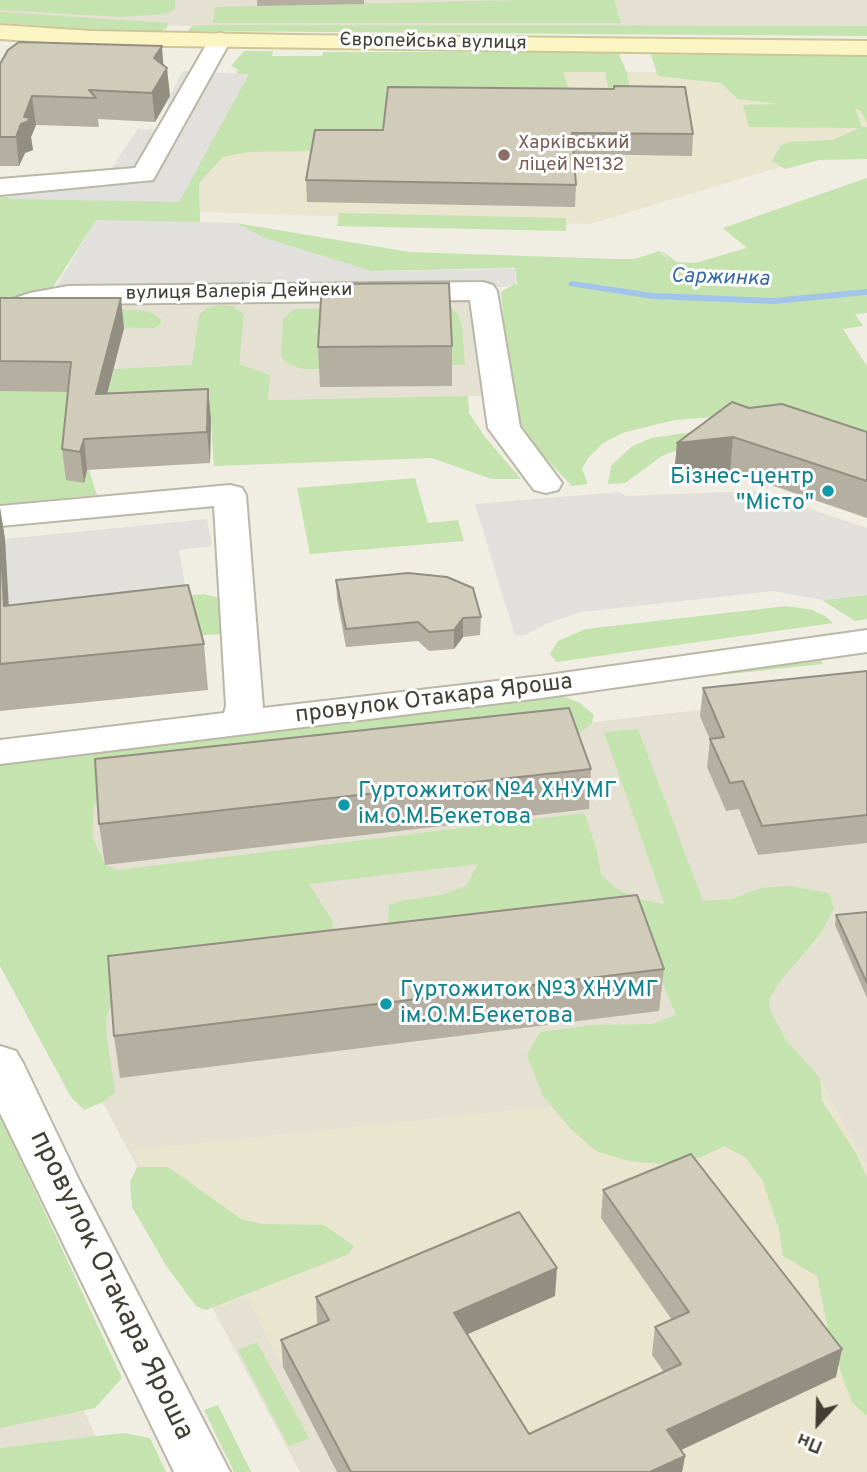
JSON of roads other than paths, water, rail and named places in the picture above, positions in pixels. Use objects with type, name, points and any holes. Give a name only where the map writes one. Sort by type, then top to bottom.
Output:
[{"type":"main road","name":"Європейська вулиця","points":[[0,32],[92,38],[867,48]]},
{"type":"street","points":[[0,187],[144,175],[219,40]]},
{"type":"street","name":"вулиця Валерія Дейнеки","points":[[0,313],[30,302],[68,295],[483,290],[504,428],[546,483]]},
{"type":"street","points":[[0,516],[230,495],[245,706],[241,724]]},
{"type":"street","name":"провулок Отакара Яроша","points":[[0,752],[577,682],[867,641]]},
{"type":"street","name":"провулок Отакара Яроша","points":[[0,1063],[56,1182],[202,1472]]},
{"type":"waterway","name":"Саржинка","points":[[572,284],[653,296],[774,301],[867,292]]},
{"type":"place","name":"Харківський ліцей №132","points":[[504,155]]},
{"type":"place","name":"Бізнес-центр \"Місто\"","points":[[828,491]]},
{"type":"place","name":"Гуртожиток №4 ХНУМГ ім.О.М.Бекетова","points":[[344,805]]},
{"type":"place","name":"Гуртожиток №3 ХНУМГ ім.О.М.Бекетова","points":[[386,1004]]}]
